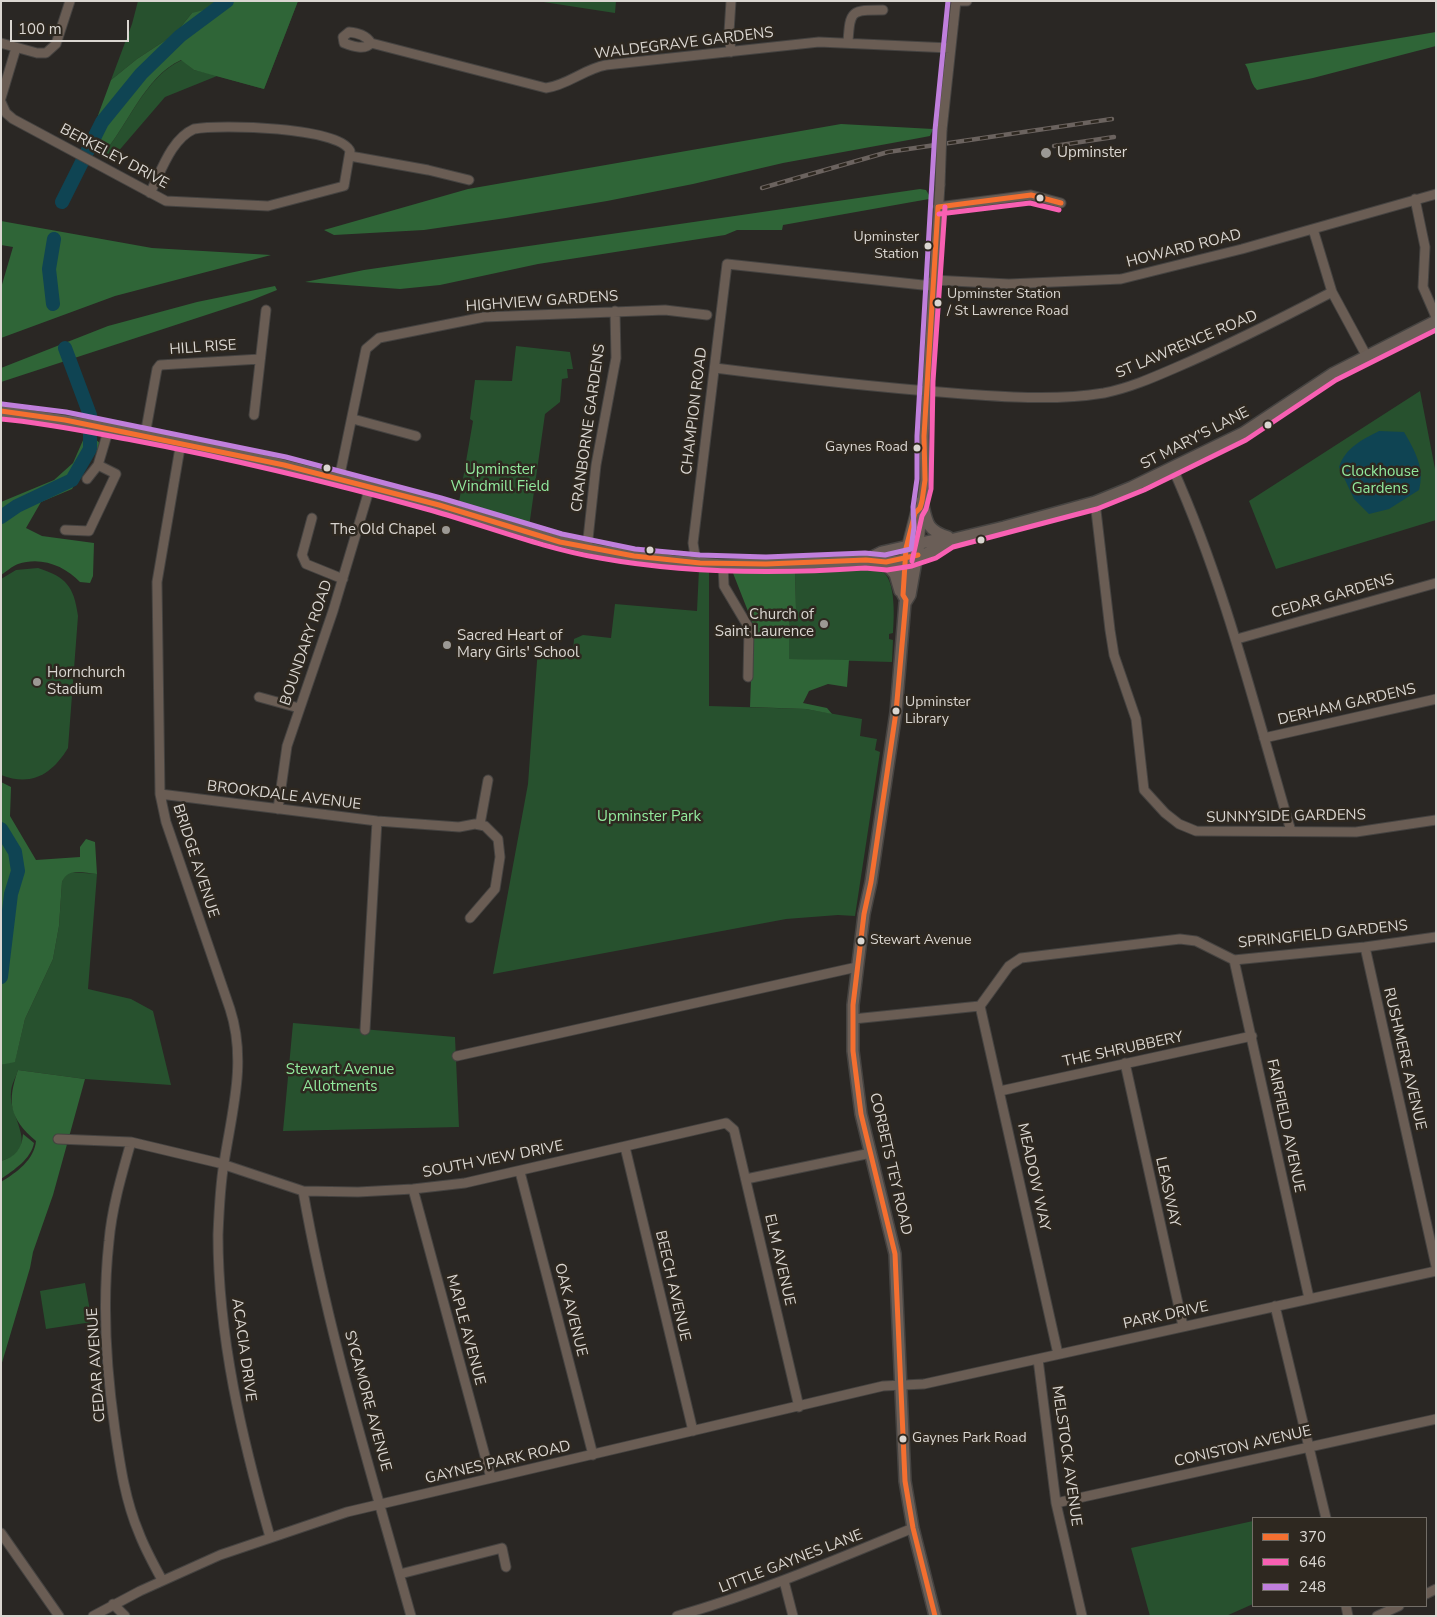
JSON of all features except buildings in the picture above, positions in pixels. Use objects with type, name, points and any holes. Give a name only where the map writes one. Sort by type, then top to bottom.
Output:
[{"type":"main road","name":"ST MARY'S LANE","points":[[885,563],[906,553],[942,548],[952,540],[1095,502],[1173,469],[1259,424],[1332,374],[1436,321]]},
{"type":"main road","name":"ST MARY'S LANE","points":[[1,412],[109,428],[180,442],[370,487],[586,548],[723,564],[806,564],[866,560],[875,554],[906,553]]},
{"type":"main road","points":[[921,504],[932,531],[952,540]]},
{"type":"main road","name":"CORBETS TEY ROAD","points":[[918,550],[910,595],[906,602],[896,712],[857,967],[853,1019],[853,1051],[861,1114],[896,1254],[905,1480],[913,1528],[935,1616]]},
{"type":"main road","name":"CORBETS TEY ROAD","points":[[906,553],[903,595],[906,602]]},
{"type":"main road","points":[[866,560],[875,563],[885,563],[895,574],[901,597],[906,602]]},
{"type":"street","points":[[1,43],[16,48],[46,53],[56,44],[70,1]]},
{"type":"street","points":[[731,1],[729,32],[731,52]]},
{"type":"street","points":[[918,550],[922,527],[921,504],[925,480],[926,391],[942,130],[956,1],[967,1]]},
{"type":"street","points":[[848,42],[849,22],[852,14],[859,10],[883,10]]},
{"type":"street","name":"WALDEGRAVE GARDENS","points":[[371,43],[546,88],[556,87],[593,67],[819,42],[950,48]]},
{"type":"street","points":[[1,98],[16,48]]},
{"type":"street","name":"BERKELEY DRIVE","points":[[1,102],[6,114],[13,119],[166,202],[268,206],[344,186],[350,156]]},
{"type":"street","points":[[150,193],[177,142],[187,132],[202,128],[290,129],[339,140],[348,147],[350,156],[428,170],[469,180]]},
{"type":"street","name":"HOWARD ROAD","points":[[727,264],[933,283],[1009,284],[1121,278],[1313,230],[1436,194]]},
{"type":"street","points":[[938,207],[1031,195],[1062,203]]},
{"type":"street","points":[[1415,199],[1425,247],[1423,287],[1436,317]]},
{"type":"street","points":[[1313,230],[1332,292],[1366,355]]},
{"type":"street","name":"CHAMPION ROAD","points":[[696,562],[693,543],[727,264]]},
{"type":"street","name":"ST LAWRENCE ROAD","points":[[926,391],[986,396],[1072,396],[1111,391],[1133,385],[1258,331],[1332,292]]},
{"type":"street","points":[[254,415],[266,310]]},
{"type":"street","name":"HIGHVIEW GARDENS","points":[[339,479],[353,419],[366,349],[379,338],[484,317],[665,310],[707,315]]},
{"type":"street","name":"CRANBORNE GARDENS","points":[[586,548],[596,464],[616,358],[615,311]]},
{"type":"street","name":"HILL RISE","points":[[145,435],[157,369],[160,365],[260,359]]},
{"type":"street","points":[[715,368],[926,391]]},
{"type":"street","points":[[353,419],[416,436]]},
{"type":"street","points":[[87,479],[98,465],[109,428]]},
{"type":"street","name":"BRIDGE AVENUE","points":[[180,442],[157,582],[160,794],[166,822],[232,1014],[237,1035],[239,1068],[224,1164]]},
{"type":"street","points":[[66,530],[89,531],[116,474],[98,465]]},
{"type":"street","points":[[1173,469],[1198,525],[1237,639],[1291,831]]},
{"type":"street","name":"BOUNDARY ROAD","points":[[278,809],[288,746],[343,579],[370,487]]},
{"type":"street","name":"SUNNYSIDE GARDENS","points":[[1095,502],[1114,655],[1136,719],[1144,790],[1165,813],[1179,824],[1196,831],[1356,832],[1436,820]]},
{"type":"street","points":[[906,553],[915,513],[921,504]]},
{"type":"street","points":[[312,518],[302,555],[306,564],[343,579]]},
{"type":"street","points":[[723,564],[724,586],[749,628],[748,677]]},
{"type":"street","name":"CEDAR GARDENS","points":[[1237,639],[1436,582]]},
{"type":"street","points":[[259,697],[299,708]]},
{"type":"street","name":"DERHAM GARDENS","points":[[1264,738],[1436,699]]},
{"type":"street","points":[[480,824],[488,780]]},
{"type":"street","name":"BROOKDALE AVENUE","points":[[160,794],[377,821],[365,1030]]},
{"type":"street","points":[[377,821],[459,827],[480,824],[498,839],[500,857],[495,889],[470,918]]},
{"type":"street","name":"SPRINGFIELD GARDENS","points":[[980,1006],[1008,966],[1021,958],[1180,939],[1196,941],[1234,960],[1364,947],[1436,937]]},
{"type":"street","name":"RUSHMERE AVENUE","points":[[1364,947],[1436,1266]]},
{"type":"street","name":"FAIRFIELD AVENUE","points":[[1234,960],[1309,1298]]},
{"type":"street","points":[[457,1056],[857,967]]},
{"type":"street","points":[[853,1019],[980,1006]]},
{"type":"street","name":"MEADOW WAY","points":[[980,1006],[1058,1354]]},
{"type":"street","name":"THE SHRUBBERY","points":[[1000,1091],[1252,1036]]},
{"type":"street","name":"LEASWAY","points":[[1125,1063],[1183,1326]]},
{"type":"street","name":"SOUTH VIEW DRIVE","points":[[58,1139],[131,1142],[224,1164],[303,1191],[358,1192],[413,1189],[465,1183],[520,1172],[726,1123]]},
{"type":"street","name":"ELM AVENUE","points":[[726,1123],[734,1130],[799,1406]]},
{"type":"street","name":"CEDAR AVENUE","points":[[131,1142],[116,1194],[109,1240],[106,1306],[108,1364],[118,1449],[127,1498],[138,1532],[162,1580]]},
{"type":"street","name":"BEECH AVENUE","points":[[625,1147],[693,1431]]},
{"type":"street","points":[[746,1180],[871,1153]]},
{"type":"street","name":"ACACIA DRIVE","points":[[224,1164],[218,1232],[227,1352],[240,1419],[270,1537]]},
{"type":"street","name":"OAK AVENUE","points":[[520,1172],[593,1455]]},
{"type":"street","name":"MAPLE AVENUE","points":[[413,1189],[491,1478]]},
{"type":"street","name":"SYCAMORE AVENUE","points":[[303,1191],[312,1244],[411,1616]]},
{"type":"street","name":"PARK DRIVE","points":[[902,1385],[924,1384],[1436,1271]]},
{"type":"street","points":[[1275,1306],[1326,1517]]},
{"type":"street","name":"MELSTOCK AVENUE","points":[[1038,1359],[1056,1503],[1082,1616]]},
{"type":"street","name":"GAYNES PARK ROAD","points":[[113,1604],[162,1580],[270,1537],[347,1512],[883,1386],[902,1385]]},
{"type":"street","name":"CONISTON AVENUE","points":[[1056,1503],[1436,1419]]},
{"type":"street","name":"LITTLE GAYNES LANE","points":[[677,1616],[720,1604],[784,1581],[913,1528]]},
{"type":"street","points":[[1,1533],[59,1616]]},
{"type":"street","points":[[400,1574],[502,1548],[506,1567]]},
{"type":"street","points":[[784,1581],[793,1616]]},
{"type":"street","points":[[93,1616],[113,1604],[125,1616]]},
{"type":"street","points":[[1377,1616],[1397,1607]]},
{"type":"green space","points":[[138,1],[298,1],[264,89],[217,76],[165,97],[110,161],[102,155],[147,90],[169,68],[182,60],[194,70],[216,75],[192,13],[175,34],[137,59],[111,80],[132,24]]},
{"type":"green space","points":[[220,1],[298,1],[264,89],[194,70],[181,60],[168,68],[147,90],[102,155],[86,148],[111,80],[137,59],[175,34],[192,13],[216,7]]},
{"type":"green space","points":[[537,1],[616,1],[615,13]]},
{"type":"green space","points":[[1436,32],[1436,46],[1313,78],[1257,90],[1245,64]]},
{"type":"green space","points":[[841,124],[933,129],[930,136],[783,163],[693,184],[607,201],[506,218],[424,230],[334,235],[324,230],[468,189]]},
{"type":"green space","points":[[920,189],[926,190],[929,199],[783,225],[782,230],[737,230],[725,235],[538,264],[440,285],[400,289],[305,282],[364,270]]},
{"type":"green space","points":[[1,221],[152,248],[271,255],[115,296],[1,338],[1,288],[13,247],[1,245]]},
{"type":"green space","points":[[275,286],[277,290],[252,300],[1,382],[1,368],[108,326],[197,302]]},
{"type":"green space","name":"Upminster Windmill Field","points":[[516,346],[570,352],[573,369],[567,369],[568,378],[562,379],[560,402],[545,414],[529,527],[459,502],[473,421],[470,419],[475,380],[512,381]]},
{"type":"green space","name":"Clockhouse Gardens","points":[[1420,391],[1436,474],[1436,520],[1276,569],[1249,501]]},
{"type":"green space","points":[[84,438],[94,438],[101,444],[72,489],[41,502],[26,528],[42,536],[94,543],[93,576],[90,583],[80,582],[60,567],[35,561],[18,564],[1,575],[1,502],[54,480],[73,463]]},
{"type":"green space","name":"Hornchurch Stadium","points":[[38,568],[56,575],[67,584],[74,597],[78,616],[68,748],[48,771],[32,779],[22,780],[1,775],[1,579],[16,570]]},
{"type":"green space","points":[[731,568],[795,572],[796,609],[789,614],[789,659],[849,660],[847,687],[828,684],[809,691],[803,703],[827,708],[832,714],[806,709],[750,707],[753,624]]},
{"type":"green space","name":"Upminster Park","points":[[699,569],[709,569],[709,706],[806,709],[862,719],[860,736],[877,739],[875,750],[880,752],[855,916],[838,915],[786,919],[493,974],[528,784],[538,648],[573,652],[574,639],[583,635],[611,638],[615,604],[697,611]]},
{"type":"green space","points":[[877,569],[888,578],[893,596],[893,633],[889,634],[889,639],[893,640],[892,662],[789,659],[789,614],[796,609],[795,572]]},
{"type":"green space","points":[[1,782],[11,787],[10,816],[36,860],[80,857],[80,847],[86,839],[95,842],[97,874],[76,872],[68,874],[62,882],[59,926],[53,959],[25,1019],[15,1062],[1,1065]]},
{"type":"green space","points":[[70,872],[97,874],[88,989],[131,999],[153,1011],[171,1085],[85,1079],[18,1070],[11,1089],[11,1102],[22,1141],[20,1149],[13,1156],[1,1161],[1,1065],[15,1061],[25,1019],[53,959],[59,926],[62,882],[64,876]]},
{"type":"green space","name":"Stewart Avenue Allotments","points":[[293,1023],[455,1037],[459,1127],[283,1131]]},
{"type":"green space","points":[[18,1070],[85,1079],[53,1195],[33,1252],[1,1366],[1,1182],[24,1165],[35,1148],[36,1141],[20,1125],[13,1109],[12,1091]]},
{"type":"green space","points":[[23,1134],[34,1143],[32,1149],[21,1164],[1,1179],[1,1161],[17,1152]]},
{"type":"green space","points":[[85,1283],[92,1322],[46,1329],[40,1291]]},
{"type":"green space","points":[[1252,1521],[1252,1604],[1226,1616],[1150,1616],[1131,1548]]},
{"type":"water","points":[[1379,431],[1404,432],[1418,460],[1421,482],[1419,490],[1389,509],[1369,514],[1354,499],[1339,467],[1350,449]]},
{"type":"waterway","points":[[62,202],[102,122],[141,74],[180,36],[227,1]]},
{"type":"waterway","points":[[53,304],[49,269],[54,239]]},
{"type":"waterway","points":[[1,517],[17,506],[72,480],[90,449],[90,415],[65,348]]},
{"type":"waterway","points":[[1,829],[15,852],[18,871],[11,894],[1,977]]},
{"type":"railway","points":[[762,188],[888,152],[1112,119]]},
{"type":"railway","points":[[1054,146],[1114,137]]},
{"type":"transit line","name":"248","points":[[2,404],[66,412],[286,457],[441,498],[562,534],[635,549],[700,555],[766,557],[865,553],[885,555],[911,549],[914,527],[913,507],[917,479],[917,436],[935,130],[948,1]]},
{"type":"transit line","name":"370","points":[[938,207],[1031,195],[1061,203]]},
{"type":"transit line","name":"646","points":[[939,214],[1030,203],[1059,210]]},
{"type":"transit line","name":"370","points":[[935,1616],[913,1528],[905,1481],[895,1254],[861,1114],[853,1051],[853,1005],[864,914],[871,882],[896,712],[906,600],[903,595],[906,548],[915,513],[920,508],[922,501],[925,480],[924,436],[938,207]]},
{"type":"transit line","name":"646","points":[[912,561],[922,516],[926,509],[931,489],[933,381],[945,207]]},
{"type":"transit line","name":"646","points":[[1,419],[51,425],[100,434],[282,472],[430,510],[557,549],[600,558],[699,570],[766,572],[865,568],[887,570],[912,566],[936,558],[953,547],[1097,509],[1144,490],[1246,440],[1336,380],[1436,330]]},
{"type":"transit line","name":"370","points":[[1,411],[65,420],[284,465],[439,505],[560,542],[634,556],[700,563],[766,564],[866,560],[886,562],[918,555]]},
{"type":"place","name":"Upminster","points":[[1046,153]]},
{"type":"place","name":"Upminster Station","points":[[928,246]]},
{"type":"place","name":"Upminster Station / St Lawrence Road","points":[[938,303]]},
{"type":"place","name":"Gaynes Road","points":[[917,448]]},
{"type":"place","name":"The Old Chapel","points":[[446,530]]},
{"type":"place","name":"Church of Saint Laurence","points":[[824,624]]},
{"type":"place","name":"Sacred Heart of Mary Girls' School","points":[[447,645]]},
{"type":"place","name":"Hornchurch Stadium","points":[[37,682]]},
{"type":"place","name":"Upminster Library","points":[[896,711]]},
{"type":"place","name":"Stewart Avenue","points":[[861,941]]},
{"type":"place","name":"Gaynes Park Road","points":[[903,1439]]}]
